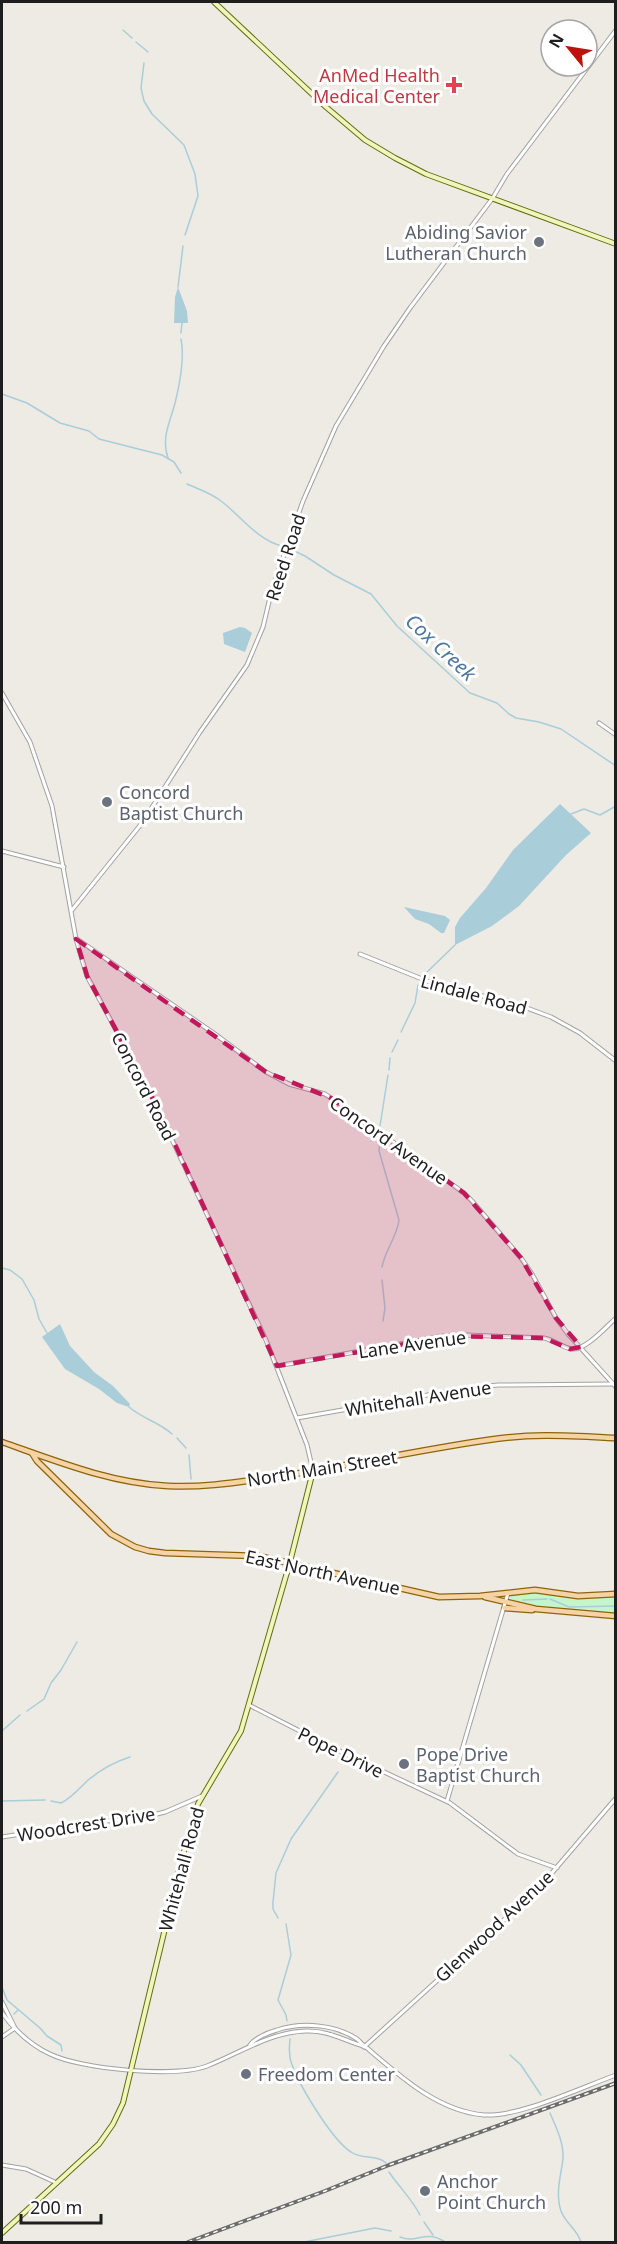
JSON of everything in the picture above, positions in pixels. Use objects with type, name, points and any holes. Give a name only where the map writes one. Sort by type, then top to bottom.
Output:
[{"type":"main road","points":[[214,2],[326,107],[370,143],[426,174],[615,244]]},
{"type":"main road","name":"North Main Street","points":[[2,1443],[105,1477],[168,1486],[211,1486],[313,1471],[495,1439],[546,1436],[615,1438]]},
{"type":"main road","name":"East North Avenue","points":[[32,1453],[37,1461],[99,1524],[111,1534],[135,1547],[165,1553],[258,1556],[440,1597],[480,1596],[535,1590],[578,1596],[615,1594]]},
{"type":"main road","name":"Whitehall Road","points":[[2,2233],[92,2152],[107,2133],[123,2103],[182,1858],[202,1796],[241,1731],[290,1562],[313,1471]]},
{"type":"main road","points":[[480,1596],[536,1609]]},
{"type":"main road","points":[[505,1608],[615,1616]]},
{"type":"street","name":"Reed Road","points":[[72,910],[142,823],[200,732],[247,665],[263,627],[272,589],[303,501],[336,426],[384,346],[492,199],[507,174],[615,30]]},
{"type":"street","name":"Concord Road","points":[[2,693],[21,723],[52,806],[76,939],[87,976],[157,1107],[277,1366],[313,1471]]},
{"type":"street","points":[[599,723],[615,735]]},
{"type":"street","points":[[2,851],[64,868]]},
{"type":"street","name":"Concord Avenue","points":[[76,939],[215,1034],[266,1072],[289,1084],[325,1094],[464,1193],[521,1258],[556,1318],[614,1385]]},
{"type":"street","name":"Lindale Road","points":[[360,954],[437,986],[508,1001],[551,1017],[580,1033],[615,1061]]},
{"type":"street","points":[[581,1347],[615,1318]]},
{"type":"street","name":"Lane Avenue","points":[[277,1366],[452,1336],[544,1338],[570,1349],[581,1347]]},
{"type":"street","name":"Whitehall Avenue","points":[[296,1418],[473,1387],[614,1385]]},
{"type":"street","points":[[447,1801],[509,1592]]},
{"type":"street","name":"Pope Drive","points":[[249,1705],[329,1746],[447,1801],[518,1854],[557,1868]]},
{"type":"street","name":"Woodcrest Drive","points":[[2,1837],[145,1817],[165,1812],[202,1796]]},
{"type":"street","name":"Glenwood Avenue","points":[[364,2047],[539,1888],[615,1798]]},
{"type":"street","points":[[2,2002],[15,2028]]},
{"type":"street","points":[[2,2013],[33,2045],[67,2061],[163,2072],[191,2070],[207,2066],[273,2031],[292,2026],[308,2025],[339,2031],[357,2039],[364,2047],[431,2098],[454,2108],[486,2115],[510,2113],[530,2107],[615,2075]]},
{"type":"street","points":[[2,2037],[15,2028]]},
{"type":"street","points":[[2,2165],[26,2169],[57,2183]]},
{"type":"highlighted area","points":[[76,939],[266,1072],[331,1098],[464,1193],[521,1258],[556,1318],[581,1347],[570,1349],[544,1338],[451,1336],[277,1366],[161,1114],[87,976]]},
{"type":"green space","points":[[542,1592],[574,1598],[615,1595],[615,1612],[538,1606],[510,1599],[511,1595]]},
{"type":"water","points":[[178,287],[187,311],[188,323],[174,323],[175,297]]},
{"type":"water","points":[[240,627],[252,633],[245,652],[224,644],[223,633]]},
{"type":"water","points":[[560,804],[591,833],[566,855],[519,906],[492,926],[455,945],[455,927],[460,918],[486,888],[513,850]]},
{"type":"water","points":[[404,907],[445,916],[450,920],[444,933],[441,933],[429,924],[415,919]]},
{"type":"water","points":[[60,1324],[70,1346],[94,1372],[113,1386],[130,1404],[129,1407],[117,1403],[99,1389],[65,1369],[42,1337]]},
{"type":"waterway","points":[[123,30],[132,38]]},
{"type":"waterway","points":[[136,42],[148,52]]},
{"type":"waterway","points":[[144,63],[141,88],[144,101],[152,114],[184,145],[195,174],[198,196],[185,235]]},
{"type":"waterway","points":[[178,287],[183,246]]},
{"type":"waterway","points":[[181,333],[182,323]]},
{"type":"waterway","points":[[168,458],[165,443],[180,379],[181,339]]},
{"type":"waterway","name":"Cox Creek","points":[[2,394],[27,403],[60,423],[89,431],[99,439],[162,455],[174,462],[181,473]]},
{"type":"waterway","name":"Cox Creek","points":[[187,484],[217,498],[257,533],[282,546]]},
{"type":"waterway","name":"Cox Creek","points":[[290,549],[371,594],[397,626],[470,693],[497,703],[516,718],[561,729],[616,766]]},
{"type":"waterway","points":[[571,814],[584,809],[600,815],[616,806]]},
{"type":"waterway","points":[[424,975],[455,945]]},
{"type":"waterway","points":[[401,1032],[415,1003],[418,985]]},
{"type":"waterway","points":[[392,1052],[398,1040]]},
{"type":"waterway","points":[[389,1070],[390,1058]]},
{"type":"waterway","points":[[380,1126],[388,1075]]},
{"type":"waterway","points":[[380,1139],[379,1151],[399,1220],[382,1267]]},
{"type":"waterway","points":[[2,1268],[10,1270],[22,1279],[34,1300],[39,1319],[47,1333]]},
{"type":"waterway","points":[[382,1280],[385,1308],[383,1321]]},
{"type":"waterway","points":[[129,1407],[172,1434]]},
{"type":"waterway","points":[[177,1438],[186,1448]]},
{"type":"waterway","points":[[189,1455],[191,1479]]},
{"type":"waterway","points":[[523,1600],[547,1599]]},
{"type":"waterway","points":[[550,1599],[569,1607],[616,1606]]},
{"type":"waterway","points":[[27,1711],[44,1699],[51,1683],[77,1642]]},
{"type":"waterway","points":[[2,1731],[20,1715]]},
{"type":"waterway","points":[[51,1801],[61,1803],[97,1773],[130,1757]]},
{"type":"waterway","points":[[278,1918],[273,1909],[276,1873],[291,1839],[338,1772]]},
{"type":"waterway","points":[[2,1801],[45,1800]]},
{"type":"waterway","points":[[286,1924],[291,1955],[278,2000],[287,2021]]},
{"type":"waterway","points":[[2,1987],[7,2000],[47,2036],[61,2045],[62,2051]]},
{"type":"waterway","points":[[14,2014],[18,2010]]},
{"type":"waterway","points":[[290,2039],[289,2048],[293,2068],[315,2109],[334,2135],[351,2152],[386,2163]]},
{"type":"waterway","points":[[510,2055],[521,2065],[541,2095]]},
{"type":"waterway","points":[[550,2113],[563,2153],[558,2191],[559,2205],[563,2216],[581,2242]]},
{"type":"waterway","points":[[389,2172],[420,2215]]},
{"type":"waterway","points":[[424,2222],[433,2235]]},
{"type":"waterway","points":[[304,2242],[375,2228],[391,2231]]},
{"type":"waterway","points":[[400,2237],[406,2239],[432,2237],[445,2242]]},
{"type":"railway","points":[[188,2242],[389,2165],[616,2083]]},
{"type":"place","name":"AnMed Health Medical Center","points":[[454,85]]},
{"type":"place","name":"Abiding Savior Lutheran Church","points":[[539,242]]},
{"type":"place","name":"Concord Baptist Church","points":[[107,802]]},
{"type":"place","name":"Pope Drive Baptist Church","points":[[404,1764]]},
{"type":"place","name":"Freedom Center","points":[[246,2074]]},
{"type":"place","name":"Anchor Point Church","points":[[425,2191]]}]
